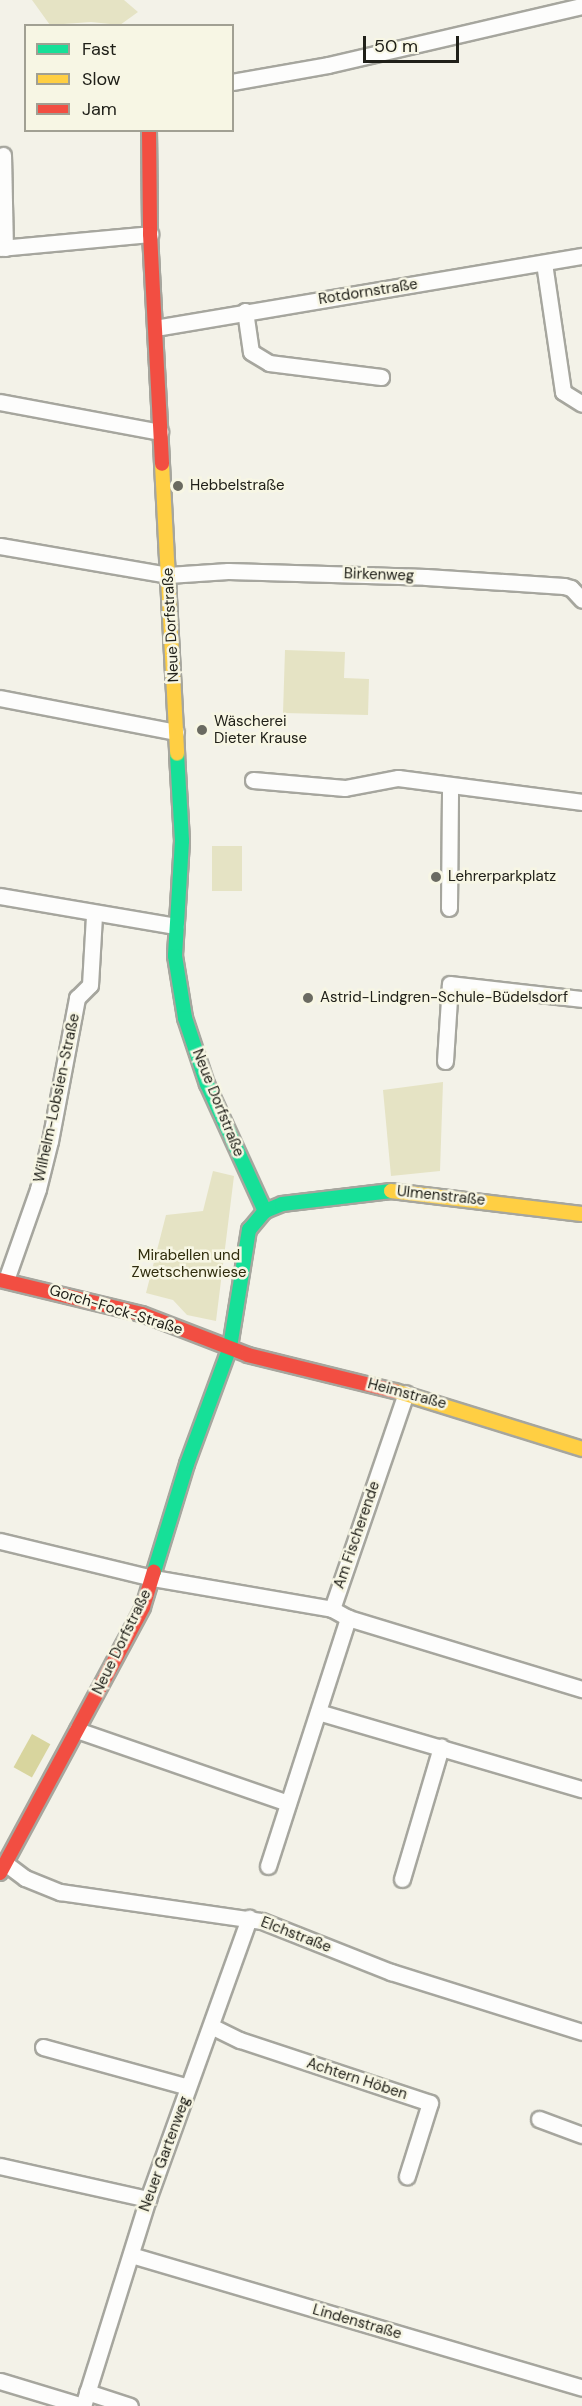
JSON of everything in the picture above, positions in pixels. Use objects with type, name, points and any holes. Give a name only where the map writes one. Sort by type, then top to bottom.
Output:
[{"type":"street","points":[[234,82],[328,65],[582,6]]},
{"type":"street","name":"Neue Dorfstraße","points":[[3,1868],[143,1607],[187,1464],[230,1347],[240,1298],[242,1256],[249,1230],[265,1210],[207,1084],[185,1018],[175,956],[175,926],[182,841],[150,234],[149,132]]},
{"type":"street","points":[[3,155],[3,248],[150,234]]},
{"type":"street","name":"Rotdornstraße","points":[[155,328],[582,256]]},
{"type":"street","points":[[544,263],[563,392],[582,404]]},
{"type":"street","points":[[245,311],[251,352],[269,363],[381,377]]},
{"type":"street","points":[[0,402],[160,432]]},
{"type":"street","name":"Birkenweg","points":[[0,546],[168,574],[228,571],[448,578],[564,586],[571,588],[582,600]]},
{"type":"street","points":[[0,698],[176,732]]},
{"type":"street","points":[[253,780],[345,788],[398,778],[582,802]]},
{"type":"street","points":[[449,908],[450,786]]},
{"type":"street","points":[[0,896],[94,915],[175,926]]},
{"type":"street","name":"Wilhelm-Lobsien-Straße","points":[[3,1280],[51,1141],[77,998],[90,985],[94,915]]},
{"type":"street","points":[[446,1061],[450,984],[582,999]]},
{"type":"street","name":"Ulmenstraße","points":[[265,1210],[282,1204],[402,1190],[582,1214]]},
{"type":"street","name":"Gorch-Fock-Straße","points":[[3,1280],[142,1314],[230,1347]]},
{"type":"street","name":"Heimstraße","points":[[230,1347],[406,1393],[582,1449]]},
{"type":"street","name":"Am Fischerende","points":[[0,1541],[153,1578],[332,1609],[406,1393]]},
{"type":"street","points":[[332,1609],[348,1618],[582,1689]]},
{"type":"street","points":[[268,1866],[348,1618]]},
{"type":"street","points":[[318,1712],[582,1789]]},
{"type":"street","points":[[77,1730],[288,1803]]},
{"type":"street","points":[[402,1879],[441,1747]]},
{"type":"street","name":"Elchstraße","points":[[3,1868],[60,1892],[249,1918],[391,1972],[582,2032]]},
{"type":"street","name":"Neuer Gartenweg","points":[[84,2401],[148,2199],[188,2087],[213,2026],[249,1918]]},
{"type":"street","name":"Achtern Höben","points":[[213,2026],[240,2040],[430,2103],[407,2176]]},
{"type":"street","points":[[43,2047],[188,2087]]},
{"type":"street","points":[[539,2119],[582,2135]]},
{"type":"street","points":[[0,2166],[148,2199]]},
{"type":"street","name":"Lindenstraße","points":[[131,2255],[582,2388]]},
{"type":"street","points":[[0,2381],[84,2401],[130,2406]]},
{"type":"green space","points":[[32,0],[124,0],[138,12],[121,24],[91,22],[49,24]]},
{"type":"green space","points":[[285,650],[345,652],[344,678],[369,679],[368,715],[283,713]]},
{"type":"green space","points":[[212,846],[242,846],[242,891],[212,891]]},
{"type":"green space","points":[[443,1082],[440,1171],[391,1176],[383,1090]]},
{"type":"green space","name":"Mirabellen und Zwetschenwiese","points":[[213,1171],[234,1176],[216,1321],[187,1315],[173,1300],[146,1293],[166,1215],[203,1211]]},
{"type":"shaded area","points":[[32,1734],[50,1744],[32,1777],[14,1767]]},
{"type":"traffic: fast","points":[[177,754],[182,841],[175,956],[185,1018],[207,1084],[265,1211]]},
{"type":"traffic: fast","points":[[154,1572],[187,1464],[230,1347],[249,1230],[265,1211],[282,1204],[391,1191]]},
{"type":"traffic: slow","points":[[162,464],[177,754]]},
{"type":"traffic: slow","points":[[391,1191],[582,1214]]},
{"type":"traffic: slow","points":[[395,1391],[582,1449]]},
{"type":"traffic: jam","points":[[149,132],[150,234],[162,464]]},
{"type":"traffic: jam","points":[[0,1280],[142,1314],[248,1355],[395,1391]]},
{"type":"traffic: jam","points":[[0,1873],[143,1607],[154,1572]]},
{"type":"place","name":"Hebbelstraße","points":[[178,486]]},
{"type":"place","name":"Wäscherei Dieter Krause","points":[[202,730]]},
{"type":"place","name":"Lehrerparkplatz","points":[[436,877]]},
{"type":"place","name":"Astrid-Lindgren-Schule-Büdelsdorf","points":[[308,998]]}]
